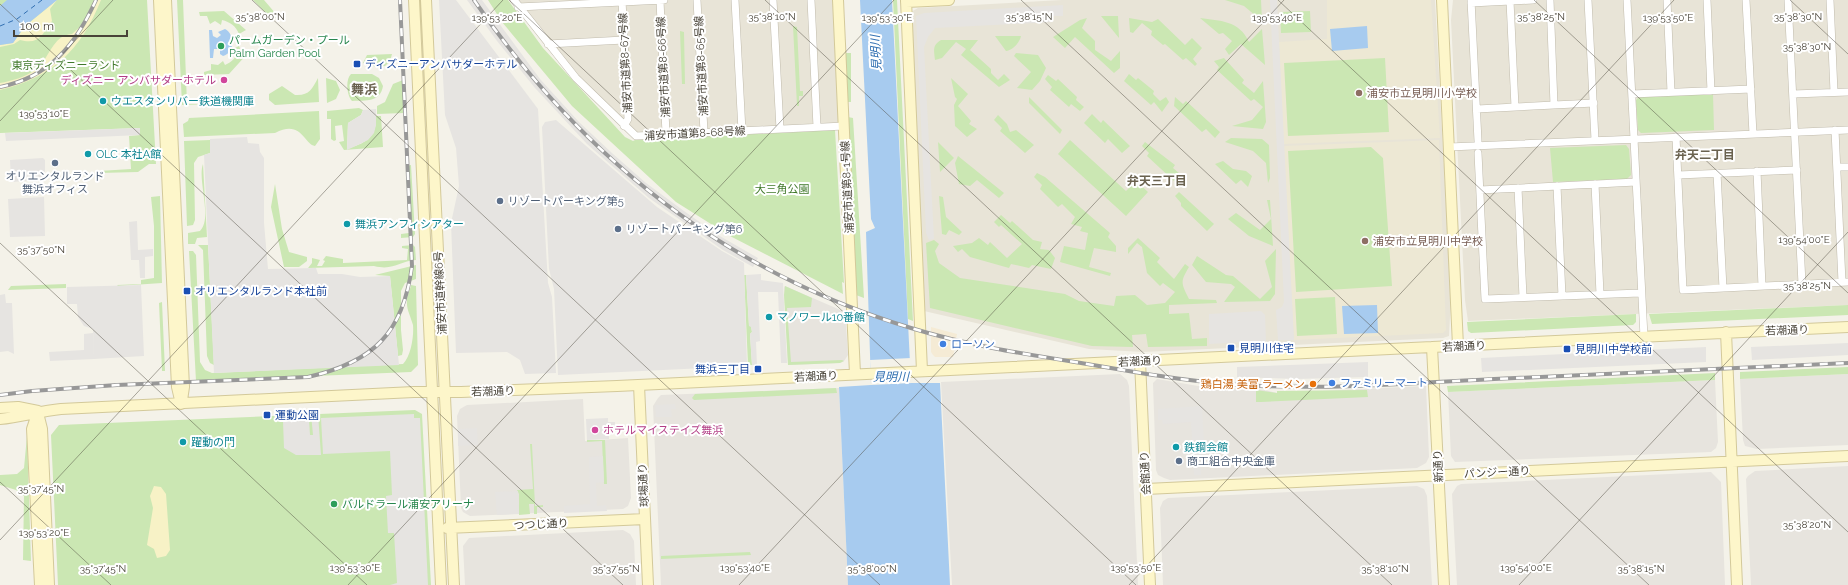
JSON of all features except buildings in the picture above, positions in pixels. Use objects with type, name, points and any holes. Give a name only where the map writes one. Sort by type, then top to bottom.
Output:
[{"type":"street","points":[[158,0],[177,387],[181,404]]},
{"type":"street","points":[[166,0],[184,386],[181,404]]},
{"type":"street","name":"浦安市道幹線6号","points":[[414,0],[441,585]]},
{"type":"street","name":"浦安市道幹線6号","points":[[426,0],[454,585]]},
{"type":"street","name":"浦安市道第8-66号線","points":[[660,0],[666,134]]},
{"type":"street","points":[[516,3],[664,0]]},
{"type":"street","name":"浦安市道第8-65号線","points":[[697,0],[704,132]]},
{"type":"street","points":[[735,0],[742,131]]},
{"type":"street","points":[[773,0],[780,129]]},
{"type":"street","points":[[811,0],[818,127]]},
{"type":"street","name":"浦安市道第8-1号線","points":[[838,0],[855,374]]},
{"type":"street","points":[[918,371],[906,1],[949,0]]},
{"type":"street","points":[[1442,0],[1458,346]]},
{"type":"street","points":[[1478,140],[1471,2],[1533,0]]},
{"type":"street","points":[[1550,0],[1554,105]]},
{"type":"street","points":[[1588,0],[1596,140]]},
{"type":"street","points":[[1627,0],[1640,293],[1644,336]]},
{"type":"street","points":[[1667,0],[1671,92]]},
{"type":"street","points":[[1707,0],[1711,91]]},
{"type":"street","points":[[1746,0],[1752,134]]},
{"type":"street","points":[[1788,0],[1802,284]]},
{"type":"street","points":[[1830,0],[1834,92]]},
{"type":"street","name":"浦安市道第8-67号線","points":[[622,1],[628,119],[624,126]]},
{"type":"street","points":[[1510,1],[1515,108]]},
{"type":"street","name":"浦安市道第8-68号線","points":[[516,3],[576,78],[636,136],[844,126]]},
{"type":"street","points":[[548,44],[624,40]]},
{"type":"street","points":[[1632,94],[1751,89]]},
{"type":"street","points":[[1793,94],[1848,92]]},
{"type":"street","points":[[1477,109],[1594,103]]},
{"type":"street","points":[[1676,137],[1683,290],[1845,282],[1836,167],[1835,130]]},
{"type":"street","points":[[1449,148],[1596,140],[1633,140],[1848,130]]},
{"type":"street","points":[[1478,153],[1485,299],[1640,293]]},
{"type":"street","points":[[1836,167],[1848,167]]},
{"type":"street","points":[[1678,175],[1797,170]]},
{"type":"street","points":[[1757,171],[1762,286]]},
{"type":"street","points":[[1717,173],[1723,288]]},
{"type":"street","points":[[1480,190],[1636,182]]},
{"type":"street","points":[[1595,184],[1600,294]]},
{"type":"street","points":[[1557,186],[1562,296]]},
{"type":"street","points":[[1518,188],[1523,297]]},
{"type":"street","name":"若潮通り","points":[[38,411],[432,391],[445,392],[639,385],[1848,327]]},
{"type":"street","points":[[1726,332],[1737,585]]},
{"type":"street","name":"新通り","points":[[1432,347],[1444,585]]},
{"type":"street","name":"会館通り","points":[[1140,361],[1150,585]]},
{"type":"street","name":"球場通り","points":[[639,385],[648,585]]},
{"type":"street","points":[[0,408],[18,407],[38,411]]},
{"type":"street","points":[[0,419],[19,418],[38,411]]},
{"type":"street","points":[[38,411],[32,429],[40,585]]},
{"type":"street","points":[[38,411],[42,429],[49,585]]},
{"type":"street","name":"パンジー通り","points":[[1146,489],[1848,456]]},
{"type":"street","name":"つつじ通り","points":[[438,528],[645,519]]},
{"type":"shaded area","name":"リゾートパーキング第5","points":[[439,0],[456,0],[538,109],[548,283],[552,297],[556,373],[525,374],[520,360],[507,352],[456,353],[451,223],[459,186],[456,148],[445,115]]},
{"type":"shaded area","points":[[467,0],[482,0],[540,79],[579,122],[613,154],[646,183],[684,211],[718,235],[758,258],[753,267],[723,250],[649,198],[587,144],[535,88],[497,41]]},
{"type":"shaded area","points":[[510,0],[833,0],[839,120],[837,124],[628,133],[574,79],[545,46]]},
{"type":"shaded area","points":[[1062,0],[1435,0],[1451,297],[1449,336],[1443,338],[1143,352],[1089,349],[924,311],[911,12],[918,8]]},
{"type":"shaded area","points":[[1270,0],[1277,0],[1294,340],[1278,340],[1276,310],[1282,307],[1284,302]]},
{"type":"shaded area","name":"浦安市立見明川小学校","points":[[1327,0],[1431,0],[1440,138],[1283,144],[1279,42],[1327,39]]},
{"type":"shaded area","points":[[1453,0],[1848,0],[1848,305],[1468,321],[1465,300],[1451,20]]},
{"type":"shaded area","points":[[1063,5],[1063,16],[1053,16],[1053,22],[935,28],[928,37],[924,47],[934,239],[929,240],[926,233],[916,16],[924,13]]},
{"type":"shaded area","points":[[376,109],[376,125],[374,133],[368,140],[347,150],[348,123],[361,115],[363,110]]},
{"type":"shaded area","name":"リゾートパーキング第6","points":[[556,120],[657,207],[722,251],[744,263],[747,366],[558,375],[554,289],[549,269],[542,127],[545,122]]},
{"type":"shaded area","points":[[140,128],[140,135],[6,141],[5,133]]},
{"type":"shaded area","points":[[247,137],[248,143],[259,144],[260,152],[264,158],[264,223],[268,269],[316,268],[318,274],[342,274],[360,277],[390,276],[399,365],[214,373],[204,155],[210,153],[210,139]]},
{"type":"shaded area","name":"浦安市立見明川中学校","points":[[1439,140],[1446,330],[1443,333],[1294,340],[1283,146]]},
{"type":"shaded area","points":[[43,158],[45,160],[45,179],[13,182],[11,180],[10,160]]},
{"type":"shaded area","points":[[44,197],[45,236],[10,237],[8,199]]},
{"type":"shaded area","points":[[137,221],[138,250],[153,249],[153,256],[145,257],[145,278],[140,278],[139,260],[131,260],[129,222]]},
{"type":"shaded area","points":[[761,274],[761,280],[783,283],[787,363],[781,363],[778,292],[758,292],[760,341],[756,342],[757,365],[752,365],[750,334],[752,332],[751,327],[749,326],[746,275]]},
{"type":"shaded area","points":[[141,285],[144,356],[94,359],[93,329],[84,326],[78,317],[77,304],[67,304],[67,287]]},
{"type":"shaded area","points":[[785,286],[845,312],[848,355],[844,361],[840,363],[788,365]]},
{"type":"shaded area","points":[[5,294],[6,303],[12,303],[14,354],[8,351],[0,352],[0,295]]},
{"type":"shaded area","points":[[1261,311],[1265,315],[1266,341],[1209,344],[1209,314]]},
{"type":"shaded area","points":[[931,327],[957,334],[953,357],[935,357],[933,355],[931,352]]},
{"type":"shaded area","points":[[93,333],[94,359],[50,361],[49,352],[84,350],[84,334]]},
{"type":"shaded area","points":[[1848,343],[1848,355],[1752,360],[1751,347]]},
{"type":"shaded area","points":[[1706,347],[1706,362],[1482,372],[1481,358]]},
{"type":"shaded area","points":[[1368,362],[1368,377],[1296,379],[1237,377],[1237,367]]},
{"type":"shaded area","points":[[1120,374],[1127,380],[1129,386],[1138,585],[952,585],[941,382]]},
{"type":"shaded area","points":[[1848,374],[1848,445],[1757,449],[1745,446],[1743,440],[1740,379]]},
{"type":"shaded area","points":[[1157,379],[1198,386],[1265,390],[1277,393],[1277,391],[1322,391],[1426,386],[1429,457],[1426,463],[1417,468],[1170,480],[1158,475],[1156,470],[1153,383]]},
{"type":"shaded area","points":[[1715,380],[1718,442],[1716,448],[1711,452],[1455,462],[1451,456],[1448,392]]},
{"type":"shaded area","points":[[839,388],[848,585],[661,585],[653,406],[658,398],[661,395]]},
{"type":"shaded area","points":[[583,399],[585,441],[628,438],[631,498],[628,506],[623,509],[470,516],[463,512],[461,508],[457,416],[460,409],[467,405]]},
{"type":"shaded area","points":[[675,404],[676,409],[671,409],[672,417],[656,417],[655,405]]},
{"type":"shaded area","points":[[1202,406],[1205,464],[1201,464],[1201,475],[1194,475],[1191,422],[1163,424],[1162,420],[1158,420],[1158,409]]},
{"type":"shaded area","points":[[311,414],[318,414],[321,455],[296,455],[284,448],[283,421],[309,420],[310,435],[313,435]]},
{"type":"shaded area","points":[[414,414],[414,418],[420,418],[428,585],[390,585],[397,583],[394,533],[388,533],[386,496],[392,495],[390,451],[323,454],[321,418]]},
{"type":"shaded area","points":[[608,418],[608,422],[615,422],[615,431],[609,431],[609,439],[587,440],[586,419]]},
{"type":"shaded area","points":[[477,428],[478,445],[458,446],[458,429]]},
{"type":"shaded area","points":[[603,456],[604,482],[596,483],[597,506],[606,505],[607,511],[564,513],[564,506],[590,504],[589,457]]},
{"type":"shaded area","points":[[1848,466],[1848,585],[1751,585],[1746,479],[1748,476],[1755,471]]},
{"type":"shaded area","points":[[1711,472],[1721,482],[1725,585],[1457,585],[1452,494],[1457,486],[1461,484]]},
{"type":"shaded area","points":[[1417,486],[1424,489],[1427,496],[1432,585],[1163,585],[1160,508],[1163,501],[1168,498]]},
{"type":"shaded area","points":[[518,491],[519,514],[497,515],[495,492]]},
{"type":"shaded area","points":[[623,530],[630,534],[634,541],[636,585],[465,585],[463,546],[469,538]]},
{"type":"green space","name":"東京ディズニーランド","points":[[0,0],[147,0],[156,164],[149,164],[138,172],[99,173],[99,171],[131,169],[129,136],[140,135],[139,128],[0,133]]},
{"type":"green space","points":[[177,0],[183,0],[187,104],[214,104],[182,105]]},
{"type":"green space","points":[[253,0],[264,0],[276,14],[277,18],[271,18]]},
{"type":"green space","name":"大三角公園","points":[[488,0],[508,0],[543,48],[625,137],[633,141],[835,130],[844,283],[842,282],[843,294],[730,236],[676,202],[572,106],[502,22]]},
{"type":"green space","points":[[893,0],[897,0],[913,321],[908,319]]},
{"type":"green space","points":[[1225,0],[1261,0],[1262,21],[1244,6]]},
{"type":"green space","points":[[224,11],[246,30],[239,34],[232,25],[222,20],[221,25],[215,21],[210,24],[207,16],[200,16],[199,12]]},
{"type":"green space","points":[[1310,11],[1311,32],[1281,33],[1280,12]]},
{"type":"green space","points":[[1101,16],[1118,16],[1119,38]]},
{"type":"green space","points":[[1087,18],[1082,28],[1095,41],[1095,50],[1111,61],[1120,51],[1120,68],[1114,73],[1075,37],[1065,48],[1053,37],[1080,20]]},
{"type":"green space","points":[[1129,18],[1152,22],[1158,19],[1185,45],[1192,38],[1202,48],[1193,59],[1197,64],[1195,66],[1186,58],[1183,60],[1165,44],[1163,45],[1151,35],[1152,31],[1142,23],[1133,33],[1130,32]]},
{"type":"green space","points":[[1200,18],[1228,23],[1240,29],[1249,42],[1262,29],[1265,65],[1241,44],[1229,55],[1225,49],[1232,41],[1223,33],[1219,34]]},
{"type":"green space","points":[[793,26],[797,27],[800,91],[803,91],[803,96],[799,96],[799,106],[797,106]]},
{"type":"green space","points":[[680,31],[684,32],[685,84],[682,84]]},
{"type":"green space","points":[[995,36],[1021,36],[1016,45],[1006,51]]},
{"type":"green space","points":[[941,40],[978,40],[970,50],[991,69],[991,73],[998,80],[1004,74],[1010,80],[999,87],[961,55],[966,49],[956,42],[942,58],[935,60],[935,46]]},
{"type":"green space","points":[[239,46],[241,51],[245,52],[247,50],[248,53],[229,74],[204,75],[204,72],[211,70],[211,64],[218,65],[223,61],[225,65],[232,61],[238,50],[235,48]]},
{"type":"green space","points":[[845,53],[851,53],[851,102],[847,102]]},
{"type":"green space","points":[[1016,53],[1038,55],[1046,68],[1040,81],[1032,90],[1017,88],[1031,72],[1014,56]]},
{"type":"green space","points":[[392,54],[390,61],[385,66],[377,67],[363,63],[367,55]]},
{"type":"green space","points":[[1224,58],[1244,80],[1242,83],[1254,93],[1263,81],[1266,122],[1263,129],[1232,126],[1252,120],[1263,107],[1254,99],[1251,101],[1217,70],[1219,67],[1214,61]]},
{"type":"green space","points":[[1385,58],[1389,132],[1288,136],[1284,63]]},
{"type":"green space","points":[[351,74],[372,74],[379,78],[383,86],[379,95],[372,100],[352,101],[347,88],[348,80]]},
{"type":"green space","points":[[1129,74],[1136,80],[1138,78],[1154,91],[1153,94],[1160,101],[1166,97],[1169,102],[1162,112],[1154,102],[1151,105],[1124,81]]},
{"type":"green space","points":[[1048,75],[1056,81],[1058,79],[1077,97],[1076,100],[1084,107],[1080,111],[1071,104],[1069,107],[1050,90],[1052,87],[1045,79]]},
{"type":"green space","points":[[318,78],[319,102],[275,105],[269,100],[269,94],[282,86],[295,95],[307,93],[310,91]]},
{"type":"green space","points":[[326,78],[336,81],[340,90],[336,99],[327,103]]},
{"type":"green space","points":[[951,78],[968,94],[958,106],[971,121],[969,124],[977,129],[967,137],[955,126],[954,105],[957,99],[955,97]]},
{"type":"green space","points":[[403,80],[404,113],[377,114],[377,106],[385,102],[393,84]]},
{"type":"green space","points":[[1713,94],[1714,130],[1641,133],[1638,130],[1636,100],[1639,97]]},
{"type":"green space","points":[[1029,97],[1062,130],[1060,134],[1029,103]]},
{"type":"green space","points":[[1175,97],[1183,104],[1186,101],[1220,132],[1215,138],[1206,129],[1202,132],[1174,106]]},
{"type":"green space","points":[[359,108],[363,110],[361,115],[348,123],[347,149],[364,142],[372,135],[376,123],[376,116],[381,116],[383,147],[344,150],[339,142],[344,141],[342,125],[335,126],[336,140],[334,141],[331,139],[331,119],[327,119],[327,111]]},
{"type":"green space","points":[[319,111],[320,139],[315,146],[311,145],[297,131],[291,129],[284,129],[275,133],[184,137],[183,124],[188,121],[189,118]]},
{"type":"green space","points":[[1092,114],[1101,123],[1103,120],[1130,146],[1122,153],[1108,139],[1105,143],[1084,123]]},
{"type":"green space","points":[[998,115],[1007,124],[1010,132],[1016,130],[1034,145],[1025,153],[1000,131],[1002,128],[994,120]]},
{"type":"green space","points":[[848,117],[853,118],[864,298],[856,295]]},
{"type":"green space","points":[[1231,138],[1262,139],[1269,145],[1270,178],[1268,183],[1266,163],[1253,151],[1225,142]]},
{"type":"green space","points":[[210,140],[210,153],[198,157],[194,163],[195,220],[193,225],[187,226],[184,141]]},
{"type":"green space","points":[[1070,140],[1126,191],[1136,181],[1148,192],[1126,216],[1058,154]]},
{"type":"green space","points":[[938,142],[954,158],[940,172]]},
{"type":"green space","points":[[1145,142],[1175,165],[1173,168],[1180,174],[1174,181],[1147,156],[1149,153],[1142,146]]},
{"type":"green space","points":[[1626,145],[1629,149],[1631,175],[1627,179],[1553,182],[1550,148]]},
{"type":"green space","points":[[1371,147],[1383,158],[1392,286],[1296,292],[1288,151]]},
{"type":"green space","points":[[958,156],[1004,193],[999,198],[977,180],[970,186],[959,184],[955,163]]},
{"type":"green space","points":[[1223,161],[1233,169],[1246,171],[1252,176],[1248,187],[1241,180],[1236,184],[1215,164]]},
{"type":"green space","points":[[203,164],[207,237],[197,238],[195,244],[188,244],[188,233],[200,231],[204,225],[205,208],[202,179]]},
{"type":"green space","points":[[411,165],[415,234],[413,237],[401,238],[401,234],[409,233],[406,166]]},
{"type":"green space","points":[[1037,173],[1045,177],[1110,233],[1108,237],[1116,246],[1116,252],[1094,248],[1089,267],[1111,273],[1110,276],[1060,262],[1064,246],[1085,250],[1088,233],[1080,231],[1082,227],[1071,224],[1075,217],[1062,204],[1058,207],[1040,189],[1042,185],[1034,177]]},
{"type":"green space","points":[[275,184],[282,229],[289,252],[307,257],[307,261],[299,267],[284,267],[271,207]]},
{"type":"green space","points":[[1179,192],[1214,224],[1207,231],[1181,206],[1181,203],[1175,196]]},
{"type":"green space","points":[[160,196],[162,283],[118,286],[117,285],[141,284],[141,280],[154,278],[154,226],[151,197]]},
{"type":"green space","points":[[939,196],[943,197],[946,217],[962,232],[959,235],[949,230],[946,235],[942,234]]},
{"type":"green space","points":[[1267,200],[1270,200],[1273,246],[1249,236],[1228,219],[1236,213],[1260,230],[1271,219]]},
{"type":"green space","points":[[1001,215],[1010,223],[1012,221],[1033,240],[1042,242],[1040,249],[1049,250],[1055,258],[1051,269],[1032,265],[1029,268],[1011,264],[1009,268],[970,257],[962,249],[958,252],[953,246],[972,243],[979,238],[988,245],[990,242],[1007,258],[1022,244],[1001,225],[999,227],[994,222]]},
{"type":"green space","points":[[1138,238],[1160,258],[1157,262],[1174,279],[1185,264],[1189,267],[1183,279],[1183,286],[1189,299],[1216,300],[1217,303],[1169,305],[1169,314],[1189,313],[1192,339],[1207,338],[1207,346],[1148,347],[1146,334],[1132,335],[1133,347],[1092,346],[930,308],[926,243],[934,240],[939,244],[935,251],[939,263],[960,278],[1065,294],[1079,301],[1114,306],[1116,296],[1135,295],[1147,305],[1165,303],[1175,292],[1163,283],[1160,286],[1147,273],[1142,247],[1137,243],[1128,254],[1128,248]]},
{"type":"green space","points":[[198,245],[208,245],[214,365],[210,363],[207,356],[203,250]]},
{"type":"green space","points":[[413,245],[415,247],[416,260],[392,267],[374,266],[308,268],[312,263],[312,258],[320,260],[317,266],[322,266],[325,261],[323,260],[326,256],[343,259],[343,263],[407,260],[408,249],[402,248],[402,246]]},
{"type":"green space","points":[[1276,249],[1275,294],[1270,301],[1224,302],[1235,287],[1231,284],[1206,282],[1192,265],[1197,256],[1226,275],[1233,276],[1260,299],[1272,287],[1265,261]]},
{"type":"green space","points":[[189,251],[193,251],[196,255],[200,362],[205,370],[212,373],[403,364],[410,351],[413,335],[413,325],[407,303],[407,297],[411,285],[416,286],[418,365],[411,372],[196,381]]},
{"type":"green space","points":[[416,265],[416,279],[405,283],[401,291],[401,330],[403,350],[402,355],[398,356],[390,276],[375,275]]},
{"type":"green space","points":[[744,275],[746,275],[749,326],[751,326],[752,332],[750,334],[752,365],[748,365]]},
{"type":"green space","points":[[66,284],[66,288],[8,290],[11,286]]},
{"type":"green space","points":[[785,286],[812,298],[811,307],[787,308],[791,362],[844,361],[840,363],[788,365],[784,295]]},
{"type":"green space","points":[[1335,297],[1337,334],[1297,336],[1295,299]]},
{"type":"green space","points":[[162,302],[165,371],[162,371],[159,303]]},
{"type":"green space","points":[[1848,305],[1848,315],[1652,324],[1649,314]]},
{"type":"green space","points":[[1636,314],[1636,322],[1633,325],[1471,333],[1468,331],[1467,322]]},
{"type":"green space","points":[[1848,367],[1848,374],[1740,379],[1740,372]]},
{"type":"green space","points":[[1715,373],[1715,380],[1448,392],[1447,386]]},
{"type":"green space","points":[[836,388],[837,393],[694,400],[692,398],[695,394]]},
{"type":"green space","points":[[1256,390],[1277,393],[1277,391],[1367,390],[1368,397],[1256,402]]},
{"type":"green space","points":[[415,410],[422,414],[431,585],[58,585],[51,435],[59,425]]},
{"type":"green space","points":[[27,436],[31,561],[23,560],[24,496],[16,490],[0,485],[0,475],[17,474],[24,468]]},
{"type":"green space","points":[[587,440],[605,440],[607,484],[604,484],[602,441],[587,442]]},
{"type":"green space","points":[[530,444],[532,444],[535,506],[543,505],[543,507],[537,507],[537,514],[534,514],[534,504],[529,504],[530,514],[519,515],[519,494],[517,490],[533,489]]},
{"type":"green space","points":[[750,552],[751,555],[661,559],[661,556]]},
{"type":"sand","points":[[57,0],[50,9],[52,21],[39,38],[32,41],[20,40],[14,44],[0,47],[0,45],[13,43],[25,26]]},
{"type":"sand","points":[[94,0],[101,0],[93,18],[74,47],[63,59],[50,69],[35,77],[0,90],[0,83],[23,77],[35,70],[60,38],[65,35],[72,34],[83,24]]},
{"type":"sand","points":[[154,486],[161,487],[166,494],[170,550],[166,556],[157,558],[154,549],[147,545],[153,508],[150,496]]},
{"type":"water","points":[[7,0],[57,0],[25,26],[13,43],[0,45],[0,6]]},
{"type":"water","name":"見明川","points":[[860,0],[892,0],[911,383],[940,383],[950,585],[848,585],[839,387],[871,385],[866,232],[875,228],[871,219]]},
{"type":"water","points":[[1367,26],[1368,48],[1332,51],[1330,29]]},
{"type":"water","name":"パームガーデン・プール Palm Garden Pool","points":[[225,29],[231,35],[232,39],[232,47],[230,51],[223,56],[220,54],[220,49],[214,49],[213,58],[210,58],[209,30],[212,30],[213,36],[217,38],[221,35],[218,32]]},
{"type":"water","points":[[1377,305],[1378,333],[1344,334],[1342,306]]},
{"type":"pier","points":[[911,358],[912,383],[871,385],[870,360]]},
{"type":"ferry route","points":[[0,26],[17,19],[42,0]]},
{"type":"railway","points":[[0,87],[18,82],[47,67],[59,56],[80,31],[96,0]]},
{"type":"railway","points":[[0,395],[32,391],[117,385],[308,377],[331,371],[351,363],[368,353],[381,341],[393,327],[401,310],[408,289],[412,266],[400,0]]},
{"type":"railway","points":[[474,0],[516,57],[562,110],[611,158],[664,202],[720,241],[780,275],[844,304],[932,334],[1038,356],[1148,374],[1215,383],[1289,387],[1377,385],[1848,363]]},
{"type":"place","name":"パームガーデン・プール Palm Garden Pool","points":[[221,46]]},
{"type":"place","name":"ディズニーアンバサダーホテル","points":[[357,64]]},
{"type":"place","name":"ディズニー アンバサダーホテル","points":[[224,80]]},
{"type":"place","name":"浦安市立見明川小学校","points":[[1359,93]]},
{"type":"place","name":"ウエスタンリバー鉄道機関庫","points":[[103,101]]},
{"type":"place","name":"OLC 本社A館","points":[[88,154]]},
{"type":"place","name":"オリエンタルランド 舞浜オフィス","points":[[55,163]]},
{"type":"place","name":"リゾートパーキング第5","points":[[500,201]]},
{"type":"place","name":"舞浜アンフィシアター","points":[[347,224]]},
{"type":"place","name":"リゾートパーキング第6","points":[[618,229]]},
{"type":"place","name":"浦安市立見明川中学校","points":[[1365,241]]},
{"type":"place","name":"オリエンタルランド本社前","points":[[187,291]]},
{"type":"place","name":"マノワール10番館","points":[[769,317]]},
{"type":"place","name":"ローソン","points":[[943,344]]},
{"type":"place","name":"見明川住宅","points":[[1231,348]]},
{"type":"place","name":"見明川中学校前","points":[[1567,349]]},
{"type":"place","name":"舞浜三丁目","points":[[758,369]]},
{"type":"place","name":"ファミリーマート","points":[[1332,383]]},
{"type":"place","name":"鶏白湯 美富 ラーメン","points":[[1313,384]]},
{"type":"place","name":"運動公園","points":[[267,415]]},
{"type":"place","name":"ホテルマイステイズ舞浜","points":[[595,430]]},
{"type":"place","name":"躍動の門","points":[[183,442]]},
{"type":"place","name":"鉄鋼会館","points":[[1176,447]]},
{"type":"place","name":"商工組合中央金庫","points":[[1179,461]]},
{"type":"place","name":"バルドラール浦安アリーナ","points":[[334,504]]},
{"type":"district","name":"舞浜","points":[[364,89]]},
{"type":"district","name":"弁天二丁目","points":[[1705,155]]},
{"type":"district","name":"弁天三丁目","points":[[1157,181]]}]
